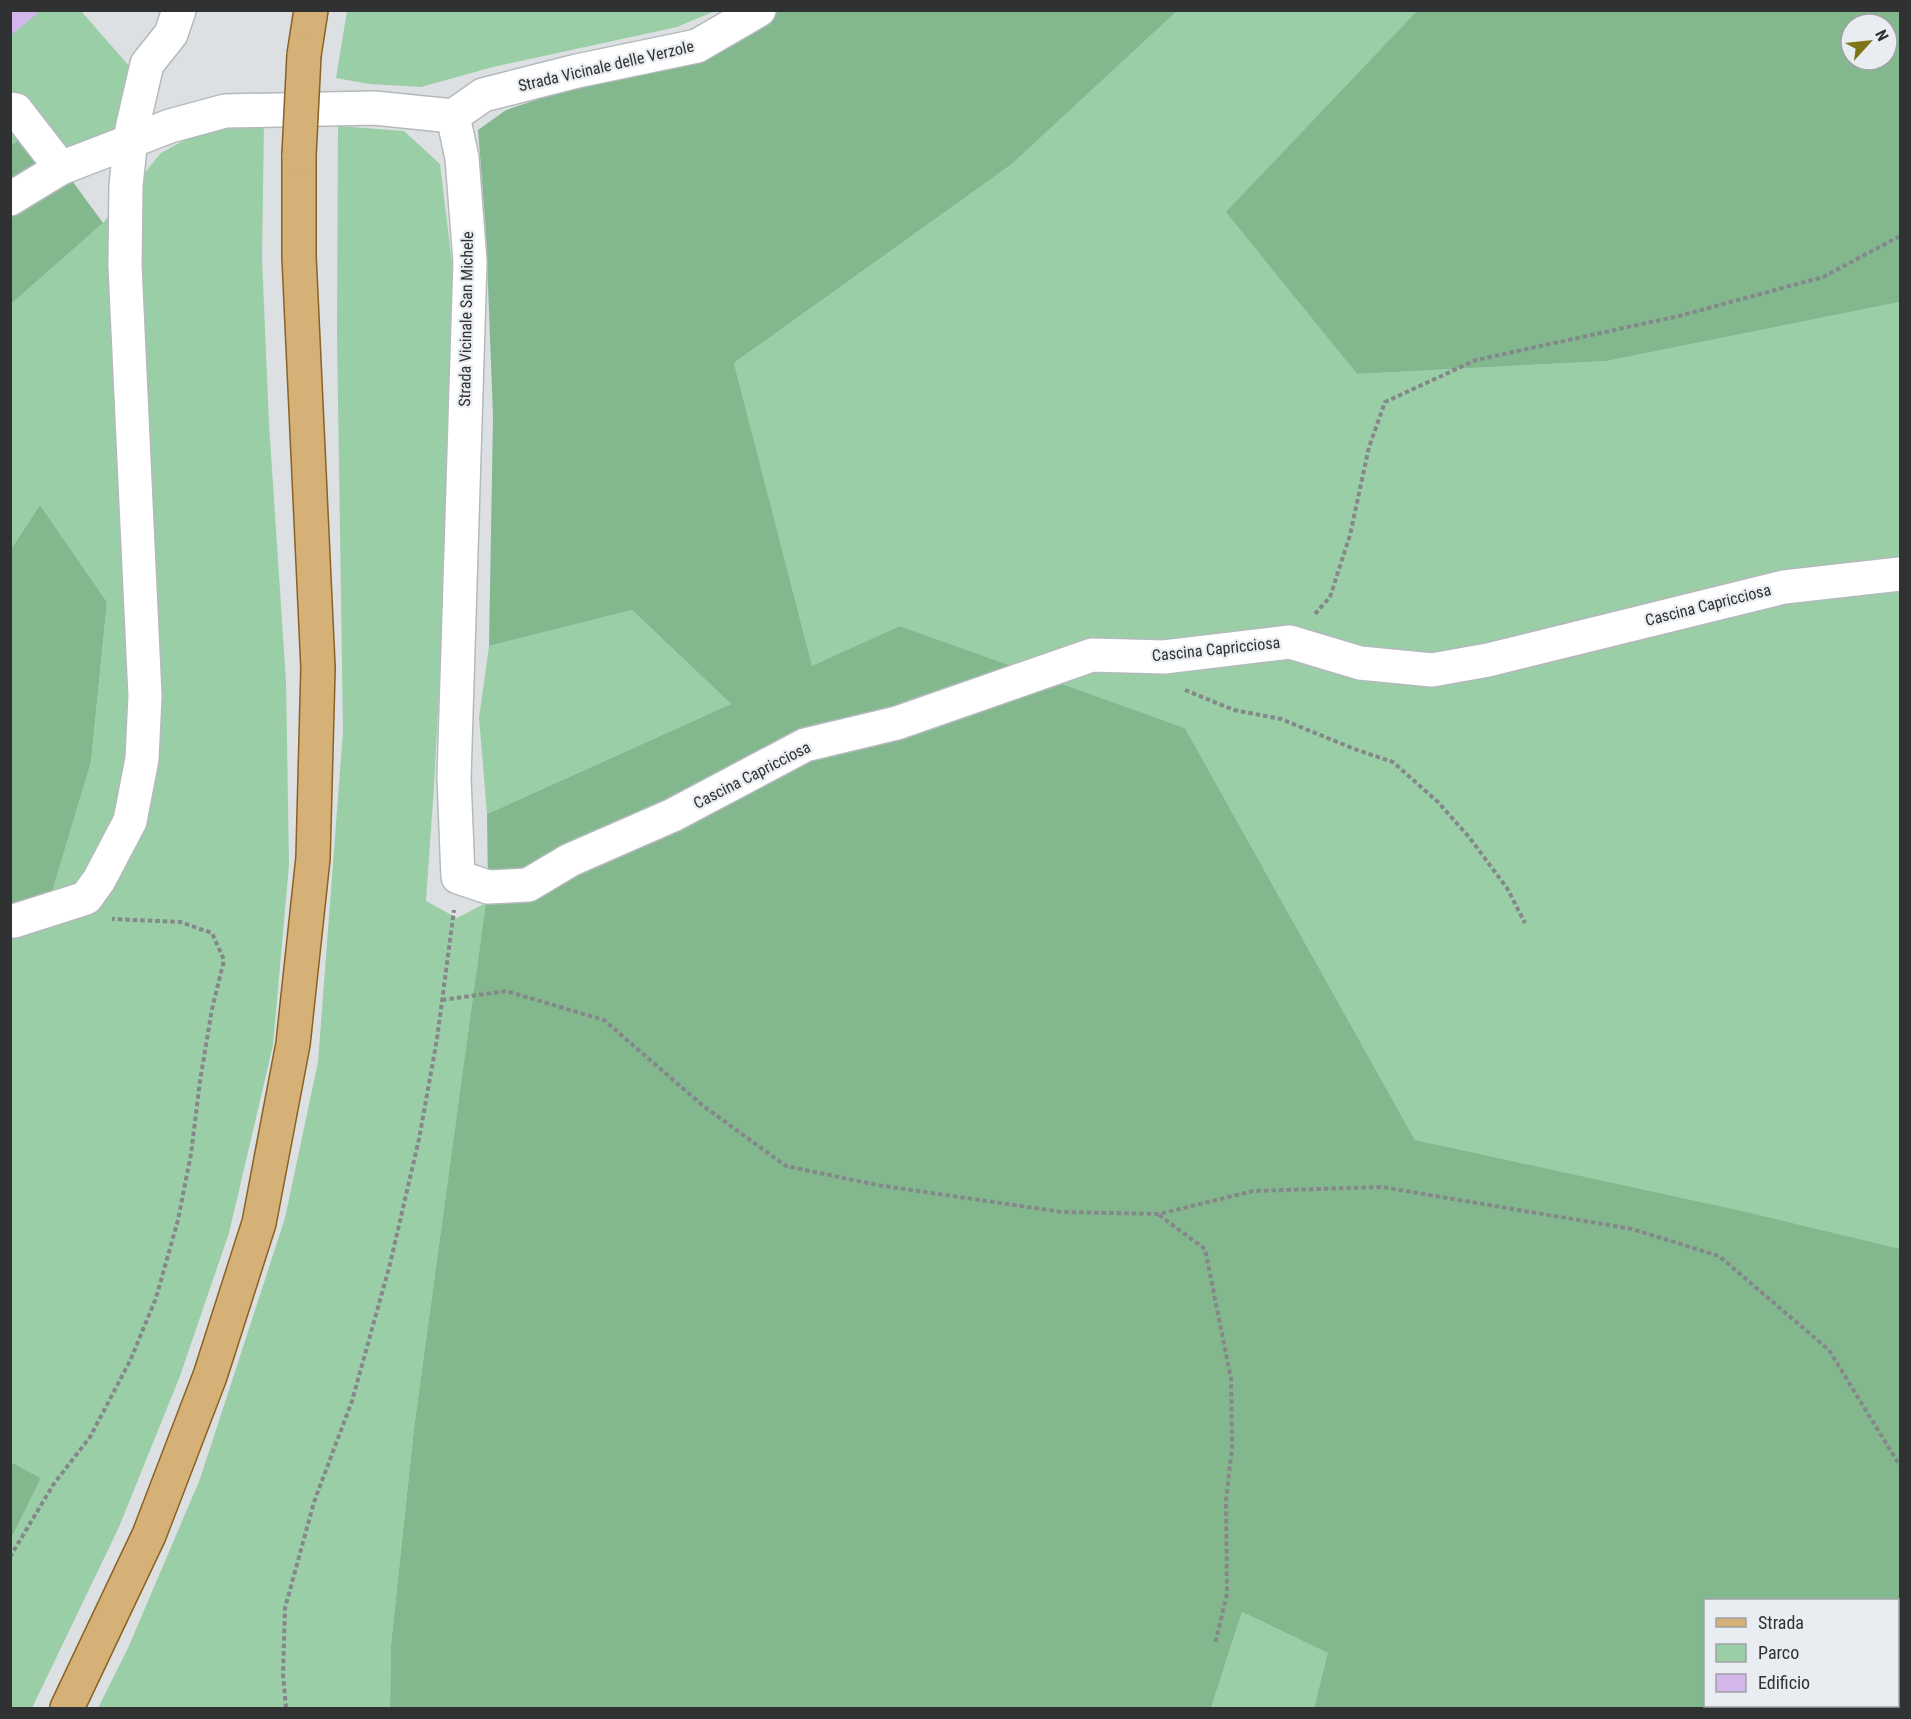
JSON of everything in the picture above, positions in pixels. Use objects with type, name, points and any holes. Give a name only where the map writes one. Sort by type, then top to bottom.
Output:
[{"type":"main road","points":[[67,1708],[149,1535],[210,1376],[258,1223],[293,1044],[313,858],[318,668],[299,256],[298,155],[304,55],[311,10]]},
{"type":"street","points":[[10,921],[86,898],[99,880],[130,821],[142,759],[145,696],[125,266],[126,185],[132,129],[147,64],[171,34],[179,10]]},
{"type":"street","name":"Strada Vicinale delle Verzole","points":[[453,116],[483,95],[577,71],[697,46],[759,10]]},
{"type":"street","points":[[10,199],[61,168],[170,126],[225,111],[374,108],[453,116]]},
{"type":"street","points":[[10,109],[16,110],[61,168]]},
{"type":"street","name":"Strada Vicinale San Michele","points":[[453,116],[462,158],[470,261],[454,778],[458,877]]},
{"type":"street","name":"Cascina Capricciosa","points":[[458,877],[488,887],[528,885],[570,860],[673,814],[805,745],[897,723],[1092,655],[1164,657],[1290,642],[1360,663],[1432,670],[1488,660],[1784,587],[1900,574]]},
{"type":"path","points":[[1290,642],[1330,597],[1350,536],[1369,447],[1385,402],[1476,360],[1679,316],[1823,277],[1900,236]]},
{"type":"path","points":[[1150,657],[1188,693],[1234,710],[1281,719],[1393,762],[1438,802],[1469,837],[1508,888],[1525,923]]},
{"type":"path","points":[[286,1708],[283,1674],[285,1608],[314,1502],[352,1401],[390,1263],[419,1140],[437,1039],[458,877]]},
{"type":"path","points":[[10,1557],[53,1485],[90,1437],[130,1361],[156,1298],[178,1220],[191,1154],[212,1009],[224,960],[212,933],[180,922],[103,919],[86,898]]},
{"type":"path","points":[[442,1000],[506,991],[604,1020],[702,1105],[786,1166],[877,1185],[1062,1212],[1159,1214],[1252,1191],[1382,1187],[1632,1229],[1719,1256],[1829,1350],[1900,1466]]},
{"type":"path","points":[[1159,1214],[1205,1249],[1231,1379],[1232,1448],[1226,1501],[1227,1594],[1215,1644]]},
{"type":"green space","points":[[1418,10],[1900,11],[1900,302],[1607,361],[1357,374],[1226,212]]},
{"type":"green space","points":[[11,11],[81,11],[143,82],[132,129],[56,160],[11,147]]},
{"type":"green space","points":[[347,11],[715,11],[677,27],[493,67],[421,87],[369,84],[336,78]]},
{"type":"green space","points":[[772,11],[1177,11],[1012,164],[734,363],[812,666],[900,626],[1185,728],[1415,1140],[1746,1212],[1900,1249],[1900,1708],[1314,1708],[1328,1653],[1242,1612],[1211,1708],[390,1708],[391,1644],[414,1428],[488,887],[487,814],[731,704],[632,610],[489,646],[493,417],[486,233],[478,130],[506,110],[596,80]]},
{"type":"green space","points":[[1177,11],[1418,11],[1227,212],[1357,374],[1607,361],[1900,302],[1900,1251],[1415,1140],[1185,728],[900,626],[812,667],[734,363],[1012,164]]},
{"type":"green space","points":[[264,123],[262,258],[269,424],[286,681],[289,865],[273,1045],[229,1233],[180,1376],[119,1527],[32,1708],[10,1708],[11,1539],[41,1478],[11,1462],[11,922],[45,914],[91,762],[107,602],[40,505],[11,549],[11,304],[103,223],[161,153],[199,132]]},
{"type":"green space","points":[[338,126],[404,131],[440,164],[452,263],[454,407],[426,901],[457,918],[486,903],[414,1428],[391,1644],[390,1708],[98,1708],[128,1648],[200,1479],[285,1218],[318,1062],[343,731],[337,334]]},
{"type":"green space","points":[[24,136],[48,148],[103,223],[11,304],[10,147]]},
{"type":"green space","points":[[40,505],[107,602],[91,762],[45,915],[11,922],[11,549]]},
{"type":"green space","points":[[632,610],[731,704],[487,814],[479,718],[489,646]]},
{"type":"green space","points":[[11,1462],[41,1478],[11,1539]]},
{"type":"green space","points":[[1242,1612],[1329,1653],[1314,1708],[1211,1708]]},
{"type":"building","points":[[10,10],[36,10],[38,13],[10,36]]}]
